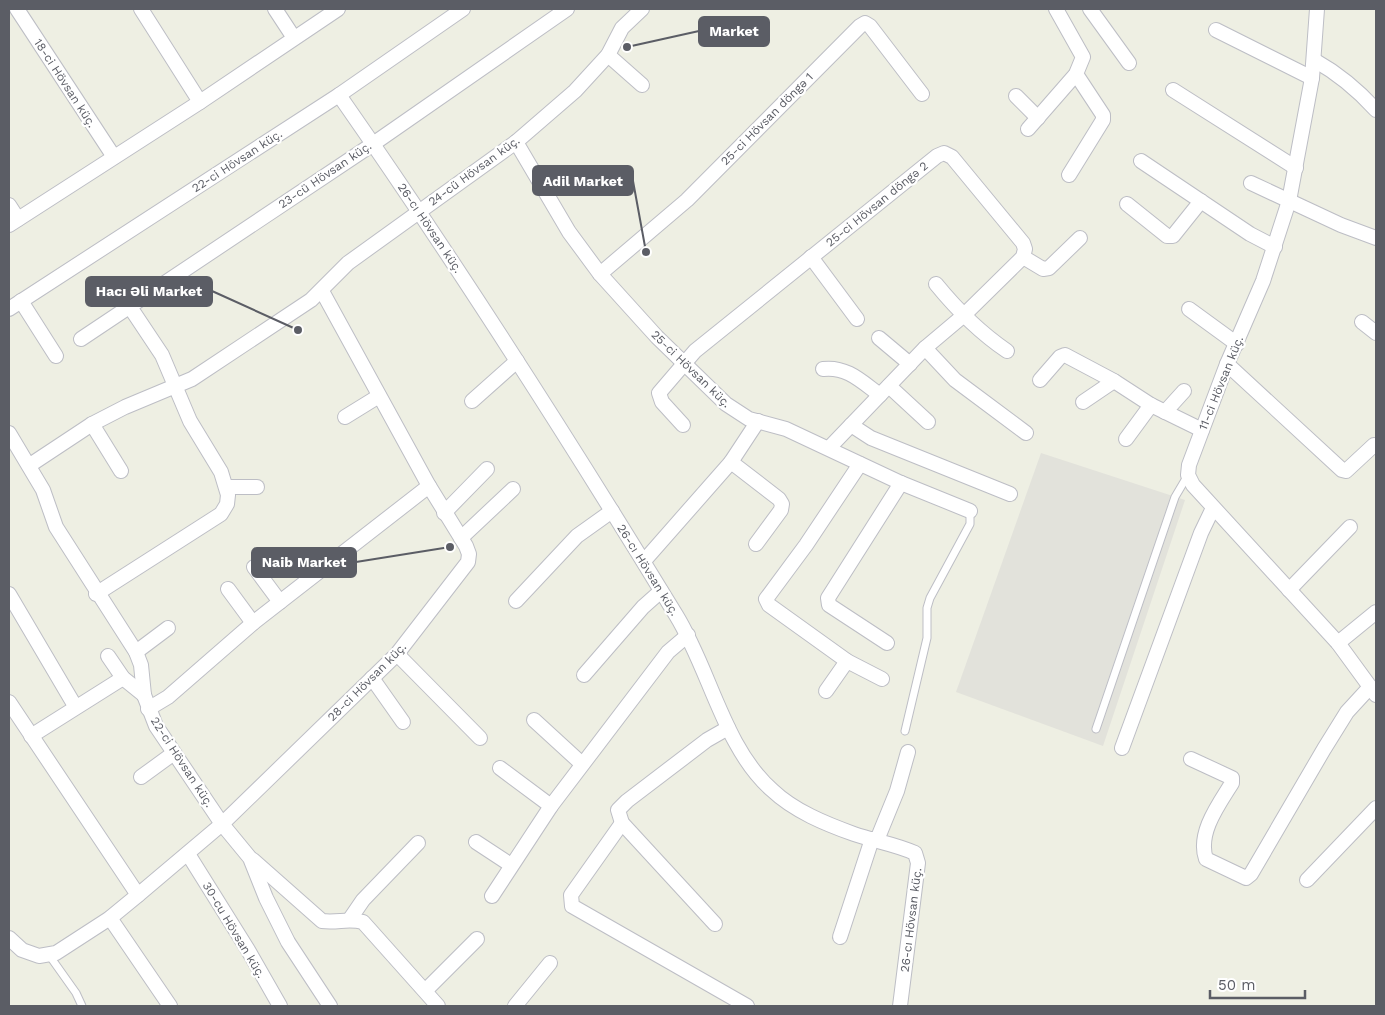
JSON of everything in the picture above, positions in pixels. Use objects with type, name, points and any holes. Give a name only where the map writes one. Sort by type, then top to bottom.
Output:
[{"type":"street","name":"18-ci Hövsan küç.","points":[[17,9],[114,157]]},
{"type":"street","points":[[141,9],[200,102]]},
{"type":"street","points":[[275,9],[294,38]]},
{"type":"street","points":[[9,205],[13,222],[200,102],[338,9]]},
{"type":"street","name":"22-ci Hövsan küç.","points":[[9,309],[339,95],[463,9]]},
{"type":"street","name":"23-cü Hövsan küç.","points":[[81,339],[373,144],[567,9]]},
{"type":"street","name":"24-cü Hövsan küç.","points":[[30,465],[92,424],[143,397],[175,387],[192,379],[311,300],[322,291],[336,272],[516,142],[575,91],[608,55],[622,28],[642,9]]},
{"type":"street","points":[[1028,129],[1076,74],[1083,57],[1056,9]]},
{"type":"street","points":[[1090,9],[1129,63]]},
{"type":"street","name":"11-ci Hövsan küç.","points":[[1188,475],[1189,465],[1202,430],[1275,247],[1290,201],[1312,78],[1317,9]]},
{"type":"street","name":"25-ci Hövsan döngə 1","points":[[600,274],[687,200],[865,23],[870,26],[922,94]]},
{"type":"street","points":[[1216,30],[1312,78]]},
{"type":"street","points":[[608,55],[642,85]]},
{"type":"street","points":[[1314,60],[1354,86],[1376,110]]},
{"type":"street","points":[[1070,175],[1103,120],[1103,115],[1076,74]]},
{"type":"street","points":[[1173,90],[1296,168]]},
{"type":"street","name":"26-cı Hövsan küç.","points":[[339,95],[419,211],[518,361],[644,561],[688,635],[742,756],[772,791],[809,815],[874,840],[915,853],[918,863],[900,1006]]},
{"type":"street","points":[[1016,96],[1038,118]]},
{"type":"street","name":"25-ci Hövsan küç.","points":[[516,142],[569,232],[600,274],[619,297],[726,404],[740,414],[786,429],[901,483],[970,511]]},
{"type":"street","name":"25-ci Hövsan döngə 2","points":[[683,425],[659,398],[659,393],[695,351],[937,156],[944,153],[952,157],[1023,243],[1025,249],[1023,257]]},
{"type":"street","points":[[1141,161],[1250,234],[1275,247]]},
{"type":"street","points":[[1251,182],[1341,225],[1376,238]]},
{"type":"street","points":[[1127,204],[1167,236],[1173,236],[1201,201]]},
{"type":"street","points":[[829,448],[925,348],[963,316],[1023,257],[1043,269],[1049,268],[1080,238]]},
{"type":"street","points":[[811,257],[857,319]]},
{"type":"street","points":[[936,284],[963,316],[980,332],[1007,351]]},
{"type":"street","name":"28-ci Hövsan küç.","points":[[49,955],[56,953],[110,918],[222,824],[397,654],[464,570],[469,554],[461,538],[444,513],[322,291]]},
{"type":"street","points":[[21,301],[56,356]]},
{"type":"street","points":[[96,594],[221,514],[227,504],[227,487],[221,472],[190,421],[162,354],[130,307]]},
{"type":"street","points":[[1189,309],[1236,344]]},
{"type":"street","points":[[1362,322],[1376,333]]},
{"type":"street","points":[[879,338],[910,364]]},
{"type":"street","points":[[925,348],[955,380],[1026,433]]},
{"type":"street","points":[[1040,380],[1060,356],[1065,355],[1114,381],[1151,405],[1202,430]]},
{"type":"street","points":[[472,401],[518,361]]},
{"type":"street","points":[[1227,364],[1342,470],[1346,471],[1351,468],[1374,445]]},
{"type":"street","points":[[823,370],[835,368],[845,370],[884,391],[928,422]]},
{"type":"street","points":[[1083,402],[1114,381]]},
{"type":"street","points":[[1165,412],[1184,391]]},
{"type":"street","points":[[345,417],[379,396]]},
{"type":"street","points":[[1126,439],[1151,405]]},
{"type":"street","points":[[644,561],[731,462],[758,421]]},
{"type":"street","points":[[92,424],[121,471]]},
{"type":"street","points":[[851,425],[872,438],[1010,494]]},
{"type":"street","name":"22-ci Hövsan küç.","points":[[9,433],[30,465],[43,490],[56,527],[96,594],[136,652],[141,665],[146,702],[156,726],[222,824],[250,858],[266,898],[288,942],[330,1006]]},
{"type":"street","points":[[731,462],[779,499],[782,504],[781,510],[756,544]]},
{"type":"street","points":[[860,464],[806,545],[766,599],[769,605],[847,660],[882,679]]},
{"type":"street","points":[[444,513],[487,469]]},
{"type":"street","points":[[1188,475],[1193,485],[1213,508],[1338,643],[1373,691],[1347,712],[1251,874],[1246,878],[1206,859],[1204,853],[1210,820],[1232,783],[1232,778],[1191,759]]},
{"type":"street","points":[[887,643],[829,605],[828,598],[901,483]]},
{"type":"street","points":[[108,656],[123,678],[146,702],[168,697],[253,623],[429,486]]},
{"type":"street","points":[[227,487],[257,487]]},
{"type":"street","points":[[461,538],[513,489]]},
{"type":"street","points":[[1122,748],[1201,533],[1213,508]]},
{"type":"street","points":[[516,601],[577,536],[612,511]]},
{"type":"street","points":[[1289,590],[1350,527]]},
{"type":"street","points":[[254,567],[280,602]]},
{"type":"street","points":[[228,589],[253,623]]},
{"type":"street","points":[[584,675],[643,607],[661,591]]},
{"type":"street","points":[[9,594],[75,706]]},
{"type":"street","points":[[1338,643],[1376,612]]},
{"type":"street","points":[[136,652],[168,628]]},
{"type":"street","points":[[492,896],[551,806],[582,764],[668,652],[688,635]]},
{"type":"street","points":[[397,654],[480,738]]},
{"type":"street","points":[[826,691],[847,660]]},
{"type":"street","points":[[31,736],[75,706],[123,678]]},
{"type":"street","points":[[372,678],[403,722]]},
{"type":"street","points":[[9,702],[138,895]]},
{"type":"street","points":[[534,720],[582,764]]},
{"type":"street","points":[[715,924],[622,823],[618,810],[627,801],[707,740],[728,728]]},
{"type":"street","points":[[840,937],[874,840],[899,786],[908,752]]},
{"type":"street","points":[[141,777],[174,753]]},
{"type":"street","points":[[500,768],[551,806]]},
{"type":"street","points":[[1308,880],[1376,808]]},
{"type":"street","points":[[622,823],[572,895],[572,906],[747,1006]]},
{"type":"street","points":[[476,842],[512,865]]},
{"type":"street","points":[[350,919],[363,900],[418,843]]},
{"type":"street","name":"30-cu Hövsan küç.","points":[[188,854],[248,950],[280,1006]]},
{"type":"street","points":[[250,858],[322,921],[336,923],[350,919],[364,922],[426,990],[438,1006]]},
{"type":"street","points":[[110,918],[170,1006]]},
{"type":"street","points":[[9,938],[22,950],[39,956],[49,955]]},
{"type":"street","points":[[426,990],[477,939]]},
{"type":"street","points":[[515,1006],[550,963]]},
{"type":"lane","points":[[1096,730],[1175,497],[1188,475]]},
{"type":"lane","points":[[905,731],[927,638],[927,608],[930,598],[970,524],[972,515],[970,511]]},
{"type":"lane","points":[[49,955],[76,993],[82,1006]]},
{"type":"shaded area","points":[[1041,453],[1185,500],[1103,746],[956,692]]},
{"type":"place","name":"Market","points":[[627,47]]},
{"type":"place","name":"Adil Market","points":[[646,252]]},
{"type":"place","name":"Hacı Əli Market","points":[[298,330]]},
{"type":"place","name":"Naib Market","points":[[450,547]]}]
